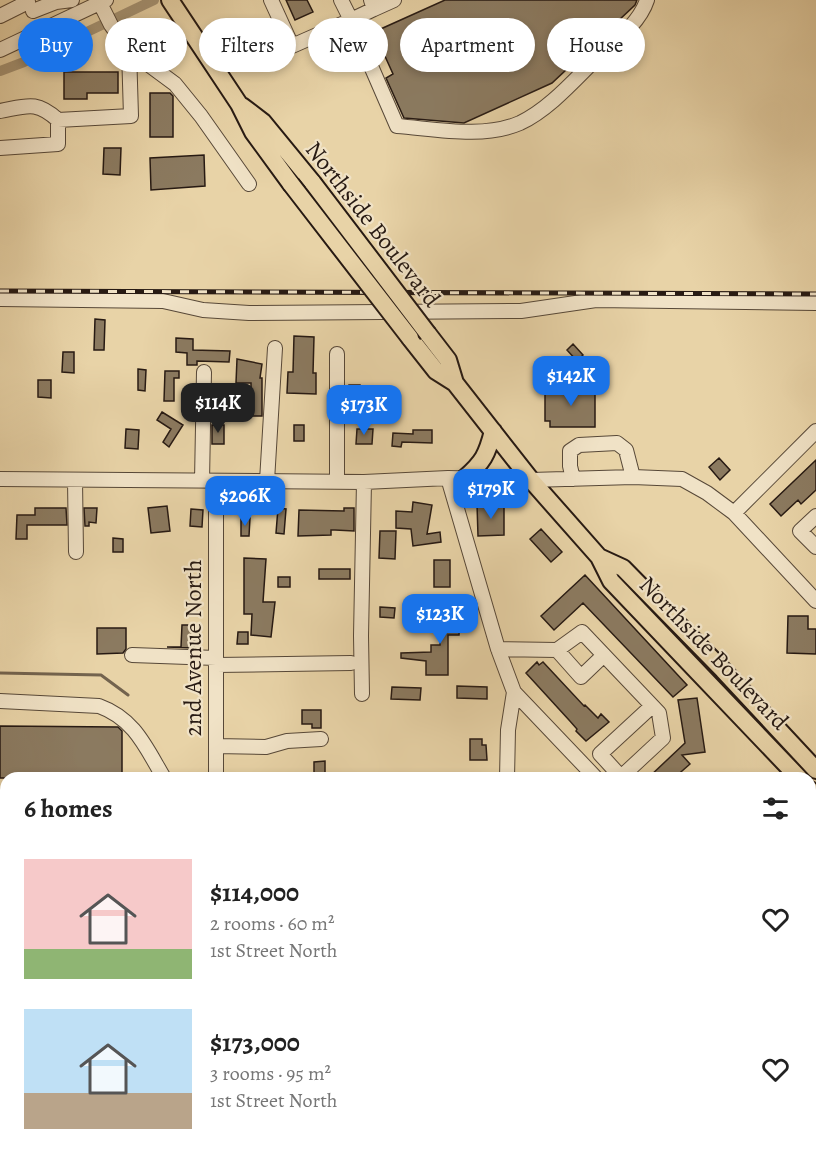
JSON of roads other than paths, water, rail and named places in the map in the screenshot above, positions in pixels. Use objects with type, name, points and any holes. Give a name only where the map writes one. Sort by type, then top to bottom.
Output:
[{"type":"main road","name":"Northside Boulevard","points":[[171,2],[239,104],[253,132],[291,184],[436,371],[455,382]]},
{"type":"main road","name":"Northside Boulevard","points":[[239,104],[263,122],[313,183],[448,360],[455,382],[531,480],[599,557],[611,581],[794,772]]},
{"type":"main road","points":[[457,478],[482,463],[488,452],[493,431]]},
{"type":"main road","name":"Northside Boulevard","points":[[599,557],[623,568],[723,670],[816,770]]},
{"type":"street","points":[[1,14],[30,4],[72,0]]},
{"type":"street","points":[[341,0],[350,18]]},
{"type":"street","points":[[354,18],[373,4],[394,0]]},
{"type":"street","points":[[374,72],[397,126],[461,132],[518,123],[536,113],[617,40],[643,11],[647,0]]},
{"type":"street","points":[[30,4],[38,18]]},
{"type":"street","points":[[274,7],[292,46],[308,39]]},
{"type":"street","points":[[83,18],[105,11]]},
{"type":"street","points":[[0,50],[18,42]]},
{"type":"street","points":[[58,120],[131,116],[130,72]]},
{"type":"street","points":[[159,72],[175,84],[201,116],[249,184]]},
{"type":"street","points":[[0,111],[36,105],[49,111],[58,120],[58,144],[0,148]]},
{"type":"street","points":[[0,299],[163,301],[203,310],[249,313],[520,311],[596,300],[816,303]]},
{"type":"street","points":[[267,481],[275,348]]},
{"type":"street","points":[[337,354],[337,482]]},
{"type":"street","name":"2nd Avenue North","points":[[204,372],[216,661],[216,772]]},
{"type":"street","points":[[734,513],[816,431]]},
{"type":"street","points":[[573,479],[570,451],[579,445],[617,443],[626,450],[633,477]]},
{"type":"street","points":[[0,479],[364,482],[457,478],[682,479],[707,492],[734,513],[816,601]]},
{"type":"street","points":[[457,478],[498,649],[514,693],[590,772]]},
{"type":"street","points":[[75,480],[76,552]]},
{"type":"street","points":[[362,694],[364,482]]},
{"type":"street","points":[[816,516],[800,531],[816,547]]},
{"type":"street","points":[[498,649],[557,650],[582,632],[659,713],[663,738],[627,772]]},
{"type":"street","points":[[557,650],[581,677],[604,655]]},
{"type":"street","points":[[132,655],[216,661],[351,663]]},
{"type":"street","points":[[507,772],[508,730],[514,693]]},
{"type":"street","points":[[0,701],[99,706],[111,710],[129,722],[160,772]]},
{"type":"street","points":[[616,772],[600,754],[652,706]]},
{"type":"street","points":[[216,746],[266,747],[287,741],[321,739]]},
{"type":"street","points":[[816,1024],[816,1086]]},
{"type":"waterway","points":[[0,71],[24,62],[154,0]]},
{"type":"waterway","points":[[0,673],[101,675],[128,695]]},
{"type":"railway","points":[[0,291],[816,294]]}]
